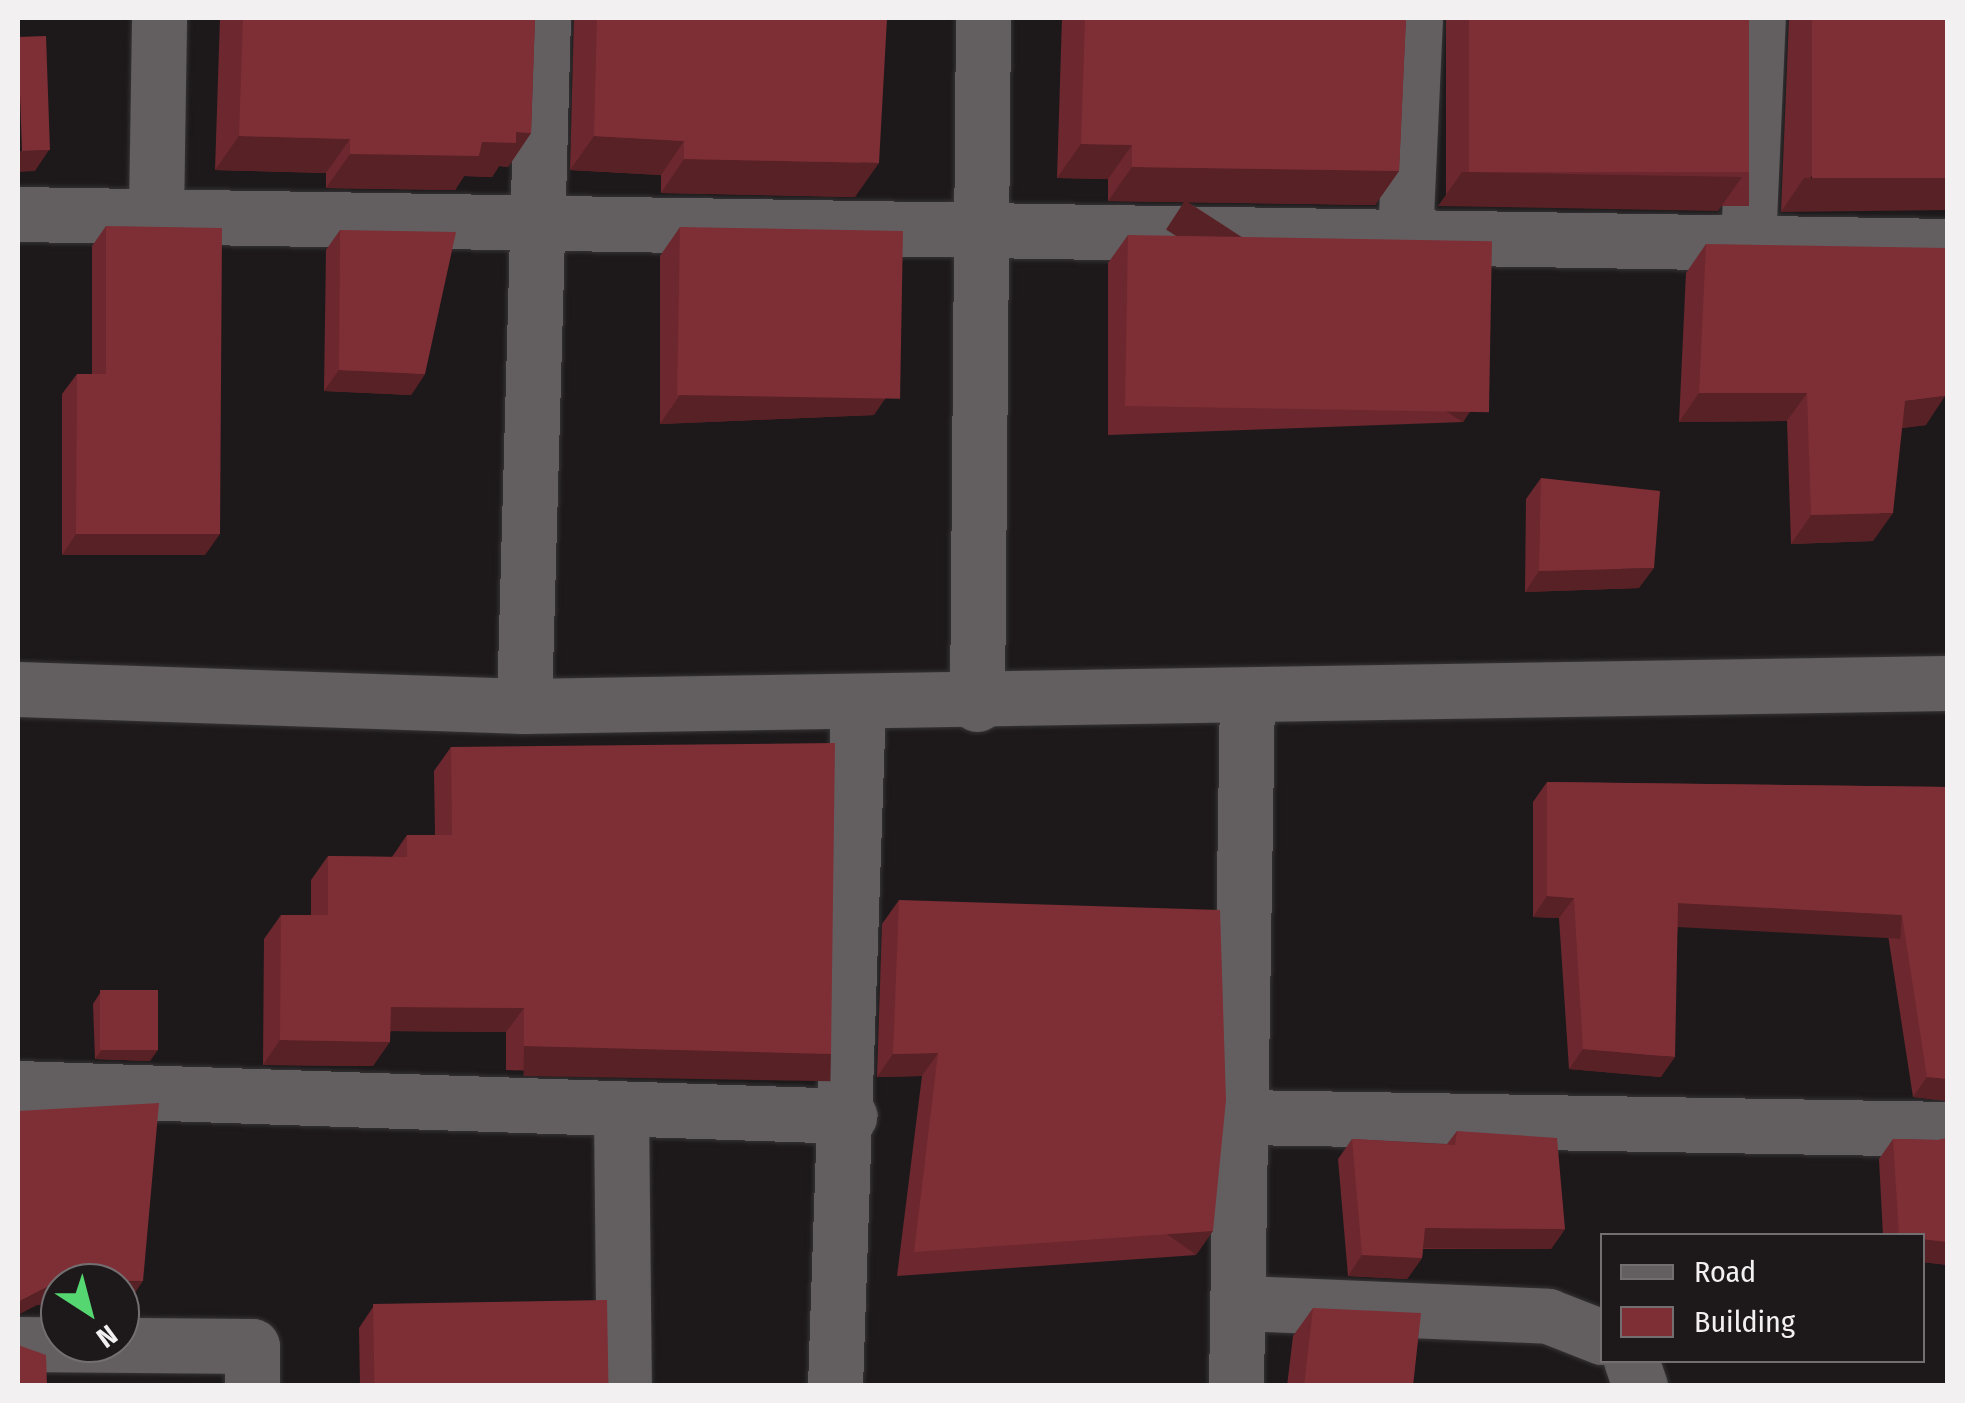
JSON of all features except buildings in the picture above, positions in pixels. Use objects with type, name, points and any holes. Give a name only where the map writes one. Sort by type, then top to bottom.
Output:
[{"type":"street","points":[[156,213],[159,18]]},
{"type":"street","points":[[524,706],[543,18]]},
{"type":"street","points":[[977,704],[983,18]]},
{"type":"street","points":[[1406,238],[1415,18]]},
{"type":"street","points":[[1748,243],[1758,18]]},
{"type":"street","points":[[18,214],[156,213],[538,229],[981,224],[1406,238],[1948,246]]},
{"type":"street","points":[[18,689],[524,706],[858,705],[1948,683]]},
{"type":"street","points":[[1236,1386],[1243,1303],[1248,697]]},
{"type":"street","points":[[835,1386],[850,1116],[858,705]]},
{"type":"street","points":[[18,1088],[850,1116]]},
{"type":"street","points":[[621,1111],[624,1386]]},
{"type":"street","points":[[1242,1117],[1948,1129]]},
{"type":"street","points":[[1243,1303],[1548,1316],[1600,1336]]},
{"type":"street","points":[[18,1344],[252,1346],[252,1386]]}]
